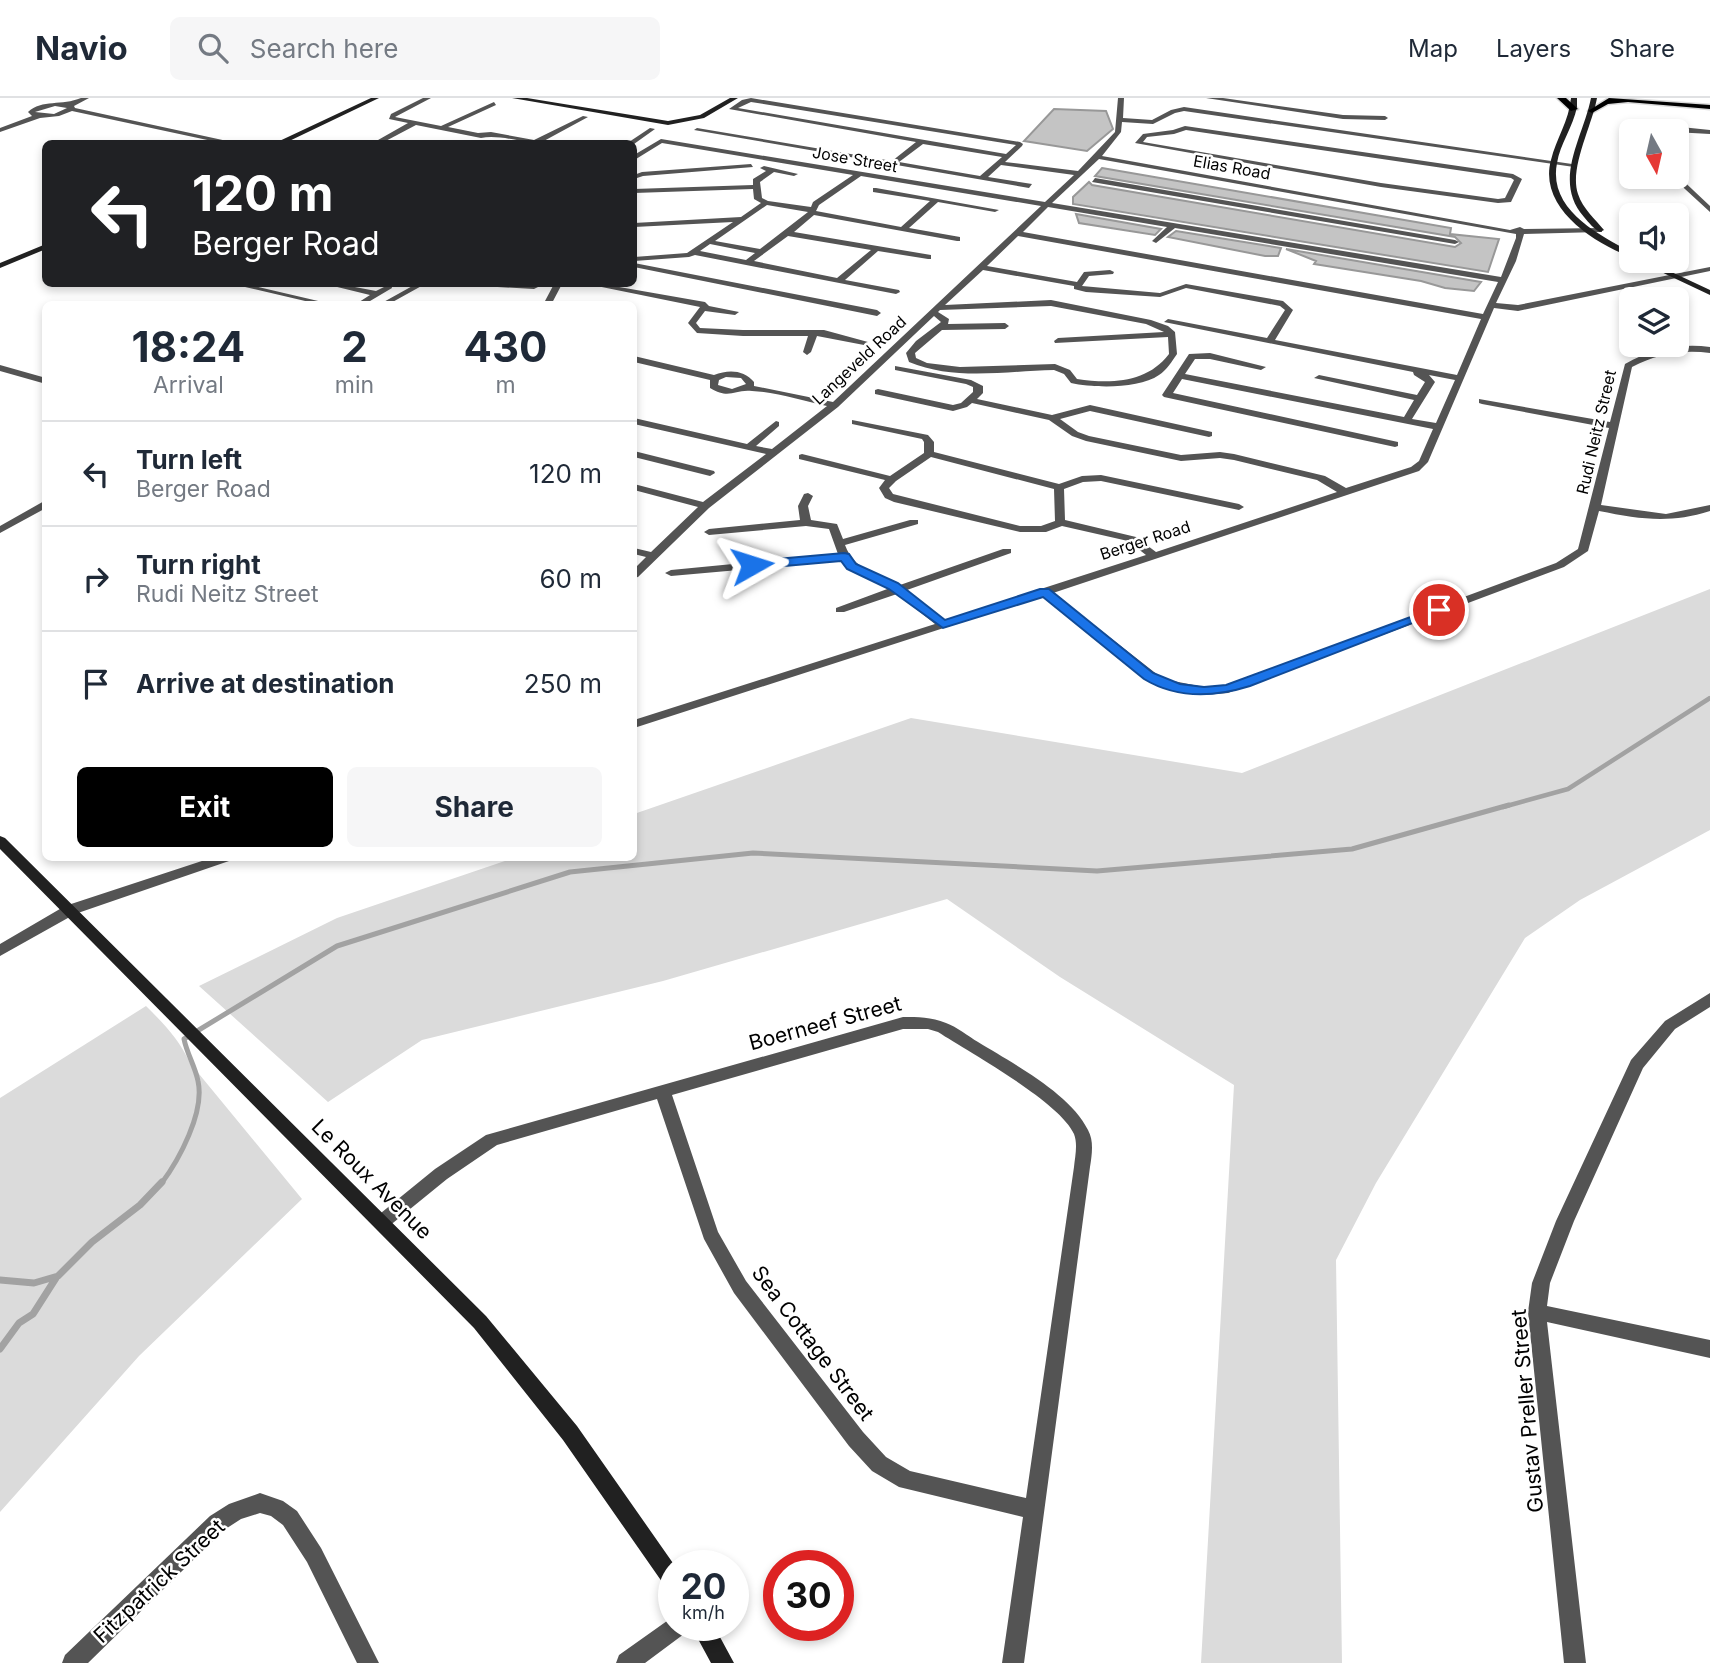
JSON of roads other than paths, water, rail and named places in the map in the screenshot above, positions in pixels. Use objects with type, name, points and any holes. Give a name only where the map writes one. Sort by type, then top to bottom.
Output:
[{"type":"main road","points":[[285,140],[376,98]]},
{"type":"main road","points":[[515,98],[661,123],[693,120],[735,98]]},
{"type":"main road","points":[[640,119],[684,117],[722,98]]},
{"type":"main road","points":[[1561,98],[1574,108]]},
{"type":"main road","points":[[1574,98],[1570,127],[1553,163],[1552,189],[1560,202],[1619,247]]},
{"type":"main road","points":[[1594,98],[1570,180],[1577,202],[1591,228],[1619,242]]},
{"type":"main road","points":[[1613,98],[1710,107]]},
{"type":"main road","points":[[1592,111],[1611,101],[1670,103]]},
{"type":"main road","points":[[0,266],[42,248]]},
{"type":"main road","points":[[1667,273],[1710,293]]},
{"type":"main road","points":[[1684,274],[1710,287]]},
{"type":"main road","name":"Le Roux Avenue","points":[[0,841],[382,1222],[488,1332],[570,1433],[658,1559]]},
{"type":"main road","points":[[711,1641],[723,1663]]},
{"type":"street","points":[[58,115],[86,98]]},
{"type":"street","points":[[428,98],[391,117],[519,140]]},
{"type":"street","points":[[1121,98],[1121,120],[1153,122],[1173,111],[1184,109],[1572,166]]},
{"type":"street","points":[[1209,98],[1343,117],[1385,118]]},
{"type":"street","points":[[974,190],[1021,144],[749,100],[732,109],[1008,156]]},
{"type":"street","points":[[443,127],[494,104]]},
{"type":"street","points":[[39,116],[31,112],[48,105],[71,107],[218,140]]},
{"type":"street","points":[[0,130],[39,116],[58,115],[185,140]]},
{"type":"street","points":[[831,127],[848,115]]},
{"type":"street","points":[[754,123],[765,116]]},
{"type":"street","points":[[545,140],[585,117]]},
{"type":"street","name":"Langeveld Road","points":[[637,572],[705,506],[835,405],[1077,173],[1097,157],[1118,132],[1121,120]]},
{"type":"street","points":[[381,140],[416,122]]},
{"type":"street","points":[[1138,143],[1258,164],[1277,171],[1498,201],[1507,200],[1518,180],[1513,176],[1185,128],[1145,135],[1127,152],[1352,196]]},
{"type":"street","points":[[635,140],[652,129]]},
{"type":"street","points":[[733,136],[744,129]]},
{"type":"street","points":[[837,136],[847,129]]},
{"type":"street","points":[[698,130],[1029,186]]},
{"type":"street","points":[[1689,130],[1710,132]]},
{"type":"street","points":[[160,135],[172,131]]},
{"type":"street","points":[[935,144],[951,132]]},
{"type":"street","points":[[474,140],[484,135]]},
{"type":"street","name":"Jose Street","points":[[637,156],[661,141],[1503,279]]},
{"type":"street","points":[[893,163],[922,141]]},
{"type":"street","points":[[1274,149],[1283,142]]},
{"type":"street","points":[[798,158],[827,143]]},
{"type":"street","name":"Elias Road","points":[[1097,157],[1366,208],[1384,208],[1520,231],[1591,228]]},
{"type":"street","points":[[1258,164],[1266,157]]},
{"type":"street","points":[[732,162],[794,173]]},
{"type":"street","points":[[1000,163],[1077,173]]},
{"type":"street","points":[[637,176],[649,173],[751,166]]},
{"type":"street","points":[[903,175],[914,166]]},
{"type":"street","points":[[772,170],[756,181],[758,199],[766,203],[957,239]]},
{"type":"street","points":[[749,261],[813,212],[816,204],[859,174]]},
{"type":"street","points":[[1095,180],[1359,225],[1455,245],[1460,233]]},
{"type":"street","points":[[1359,225],[1381,185]]},
{"type":"street","points":[[637,191],[756,187]]},
{"type":"street","points":[[1384,208],[1396,187]]},
{"type":"street","points":[[1689,189],[1710,210]]},
{"type":"street","points":[[876,190],[995,210]]},
{"type":"street","points":[[904,228],[936,200]]},
{"type":"street","points":[[637,259],[683,256],[694,252],[766,203]]},
{"type":"street","points":[[1193,229],[1202,217]]},
{"type":"street","points":[[637,225],[743,219]]},
{"type":"street","points":[[1156,241],[1173,226]]},
{"type":"street","name":"Berger Road","points":[[638,722],[1045,592],[1415,469],[1423,462],[1439,427],[1503,279],[1520,231]]},
{"type":"street","points":[[787,233],[928,257]]},
{"type":"street","points":[[1017,233],[1485,317]]},
{"type":"street","points":[[1317,249],[1322,238]]},
{"type":"street","points":[[709,242],[762,252]]},
{"type":"street","points":[[840,280],[876,249]]},
{"type":"street","points":[[694,252],[895,292]]},
{"type":"street","points":[[637,266],[877,313]]},
{"type":"street","points":[[981,267],[1077,284],[1078,288],[1086,290],[1160,295],[1168,294],[1176,286],[1186,285],[1283,304],[1289,310],[1270,341]]},
{"type":"street","points":[[1490,305],[1518,308],[1710,269]]},
{"type":"street","points":[[1077,284],[1087,274],[1110,272]]},
{"type":"street","points":[[250,287],[313,301]]},
{"type":"street","points":[[344,287],[378,294]]},
{"type":"street","points":[[365,301],[389,287]]},
{"type":"street","points":[[390,301],[415,287]]},
{"type":"street","points":[[549,301],[556,287]]},
{"type":"street","points":[[610,287],[703,304],[705,308]]},
{"type":"street","points":[[641,303],[647,293]]},
{"type":"street","points":[[1051,303],[1148,322],[1165,328],[1172,334],[1173,354],[1156,374],[1134,380],[1080,383],[1074,381],[1067,372],[1055,368],[941,368],[919,364],[912,360],[913,348],[941,327],[945,319],[935,310],[1051,303]]},
{"type":"street","points":[[705,308],[735,312]]},
{"type":"street","points":[[705,308],[693,320],[693,327],[697,330],[829,334],[864,342]]},
{"type":"street","points":[[1168,322],[1460,378]]},
{"type":"street","points":[[941,327],[1005,326]]},
{"type":"street","points":[[807,352],[813,333]]},
{"type":"street","points":[[1058,341],[1172,334]]},
{"type":"street","points":[[1211,334],[1420,374],[1430,382],[1407,420]]},
{"type":"street","name":"Rudi Neitz Street","points":[[1045,592],[1159,682],[1204,691],[1227,689],[1560,565],[1583,551],[1628,366],[1646,358],[1677,351],[1694,348],[1710,350]]},
{"type":"street","points":[[1261,367],[1196,355],[1188,360],[1167,393],[1169,397],[1395,444]]},
{"type":"street","points":[[637,360],[715,378]]},
{"type":"street","points":[[0,368],[42,380]]},
{"type":"street","points":[[878,392],[949,408],[959,407],[978,393],[974,384],[898,368]]},
{"type":"street","points":[[748,387],[751,381],[744,376],[725,374],[715,378],[711,384],[721,391],[739,391],[748,387],[835,405]]},
{"type":"street","points":[[1179,376],[1292,396],[1439,427]]},
{"type":"street","points":[[1319,378],[1421,399]]},
{"type":"street","points":[[1283,421],[1292,396]]},
{"type":"street","points":[[971,400],[1052,418],[1081,437],[1181,458],[1234,457],[1321,478],[1345,492]]},
{"type":"street","points":[[1482,401],[1614,426]]},
{"type":"street","points":[[1052,418],[1090,408],[1209,434]]},
{"type":"street","points":[[637,422],[774,453]]},
{"type":"street","points":[[855,422],[925,437],[929,442],[929,454]]},
{"type":"street","points":[[749,447],[776,424]]},
{"type":"street","points":[[1154,555],[1132,538],[1060,522],[1043,529],[1020,530],[898,500],[884,488],[892,479],[929,454],[1059,487],[1082,479],[1101,478],[1239,507]]},
{"type":"street","points":[[637,455],[710,473]]},
{"type":"street","points":[[802,457],[892,479]]},
{"type":"street","points":[[1059,487],[1060,522]]},
{"type":"street","points":[[637,488],[705,506]]},
{"type":"street","points":[[806,523],[803,506],[808,496]]},
{"type":"street","name":"Rudi Neitz Street","points":[[1595,506],[1663,519],[1686,517],[1710,508]]},
{"type":"street","points":[[0,530],[42,508]]},
{"type":"street","points":[[841,543],[914,522]]},
{"type":"street","points":[[709,532],[806,523],[833,526],[844,557],[861,572],[899,589],[943,624]]},
{"type":"street","points":[[840,610],[1007,551]]},
{"type":"street","points":[[637,552],[653,556]]},
{"type":"street","points":[[671,573],[844,557]]},
{"type":"street","points":[[0,951],[70,911],[214,861]]},
{"type":"street","name":"Gustav Preller Street","points":[[1575,1663],[1538,1312],[1541,1283],[1564,1221],[1637,1064],[1670,1025],[1710,999]]},
{"type":"street","name":"Boerneef Street","points":[[382,1222],[441,1174],[492,1140],[518,1130],[663,1093],[888,1027],[915,1022],[943,1028],[1061,1105],[1080,1130],[1084,1141],[1082,1167],[1032,1509],[1013,1663]]},
{"type":"street","name":"Sea Cottage Street","points":[[663,1093],[710,1234],[740,1287],[856,1439],[879,1464],[906,1480],[1032,1509]]},
{"type":"street","points":[[1538,1312],[1710,1349]]},
{"type":"street","name":"Fitzpatrick Street","points":[[74,1663],[217,1523],[236,1511],[260,1503],[276,1508],[290,1518],[314,1555],[368,1663]]},
{"type":"street","points":[[627,1663],[658,1640]]},
{"type":"waterway","points":[[1503,807],[1568,789],[1710,698]]},
{"type":"waterway","points":[[161,1184],[189,1135],[198,1107],[198,1081],[184,1039],[337,946],[570,872],[753,853],[1097,871],[1352,849],[1509,805]]},
{"type":"waterway","points":[[0,1280],[34,1283],[58,1276],[92,1242],[140,1205],[162,1182]]},
{"type":"waterway","points":[[0,1349],[19,1323],[33,1314],[56,1278]]}]
